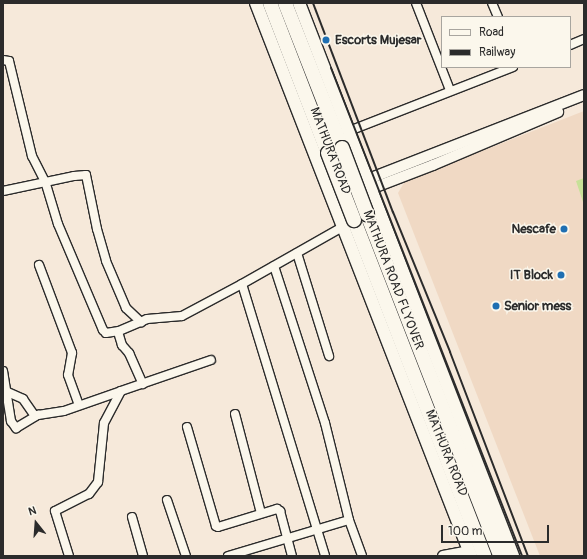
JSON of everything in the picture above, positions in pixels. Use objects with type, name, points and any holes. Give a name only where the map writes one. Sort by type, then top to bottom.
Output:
[{"type":"highway","name":"MATHURA ROAD FLYOVER","points":[[270,3],[484,556]]},
{"type":"highway","name":"MATHURA ROAD FLYOVER","points":[[285,3],[500,556]]},
{"type":"main road","name":"MATHURA ROAD","points":[[256,3],[344,226],[470,554]]},
{"type":"main road","name":"MATHURA ROAD","points":[[299,3],[349,131],[368,185],[513,556]]},
{"type":"street","points":[[416,3],[441,67]]},
{"type":"street","points":[[492,3],[498,16]]},
{"type":"street","points":[[571,45],[584,39]]},
{"type":"street","points":[[3,60],[9,61],[32,156],[45,181],[58,224],[103,330],[109,333],[118,332],[153,318],[182,316],[344,226]]},
{"type":"street","points":[[441,68],[450,90]]},
{"type":"street","points":[[349,131],[450,90],[511,68]]},
{"type":"street","points":[[368,185],[584,95]]},
{"type":"street","points":[[333,198],[584,102]]},
{"type":"street","points":[[3,191],[45,181],[86,175],[97,229],[106,261],[126,308],[141,322]]},
{"type":"street","points":[[297,253],[329,356]]},
{"type":"street","points":[[39,265],[72,353],[68,375],[79,404]]},
{"type":"street","points":[[274,266],[325,423],[349,520],[362,556]]},
{"type":"street","points":[[242,284],[325,556]]},
{"type":"street","points":[[118,332],[143,384]]},
{"type":"street","points":[[3,371],[4,394],[11,421],[14,426],[19,427],[35,416],[64,411],[79,404],[143,384],[211,360]]},
{"type":"street","points":[[69,556],[55,511],[89,494],[98,482],[104,423],[122,391]]},
{"type":"street","points":[[4,394],[23,399],[35,416]]},
{"type":"street","points":[[235,414],[261,513]]},
{"type":"street","points":[[187,427],[216,526],[218,527],[261,513],[278,510],[292,556]]},
{"type":"street","points":[[167,500],[186,556]]},
{"type":"street","points":[[132,517],[143,556]]},
{"type":"street","points":[[228,556],[318,531],[349,520]]},
{"type":"street","points":[[443,556],[470,554]]},
{"type":"shaded area","points":[[584,111],[584,556],[540,556],[398,193],[405,181]]},
{"type":"green space","points":[[584,178],[584,205],[576,181]]},
{"type":"railway","points":[[313,3],[393,212],[450,352],[528,556]]},
{"type":"railway","points":[[331,68],[522,556]]},
{"type":"place","name":"Escorts Mujesar","points":[[326,40]]},
{"type":"place","name":"Nescafe","points":[[564,229]]},
{"type":"place","name":"IT Block","points":[[561,275]]},
{"type":"place","name":"Senior mess","points":[[496,306]]}]
